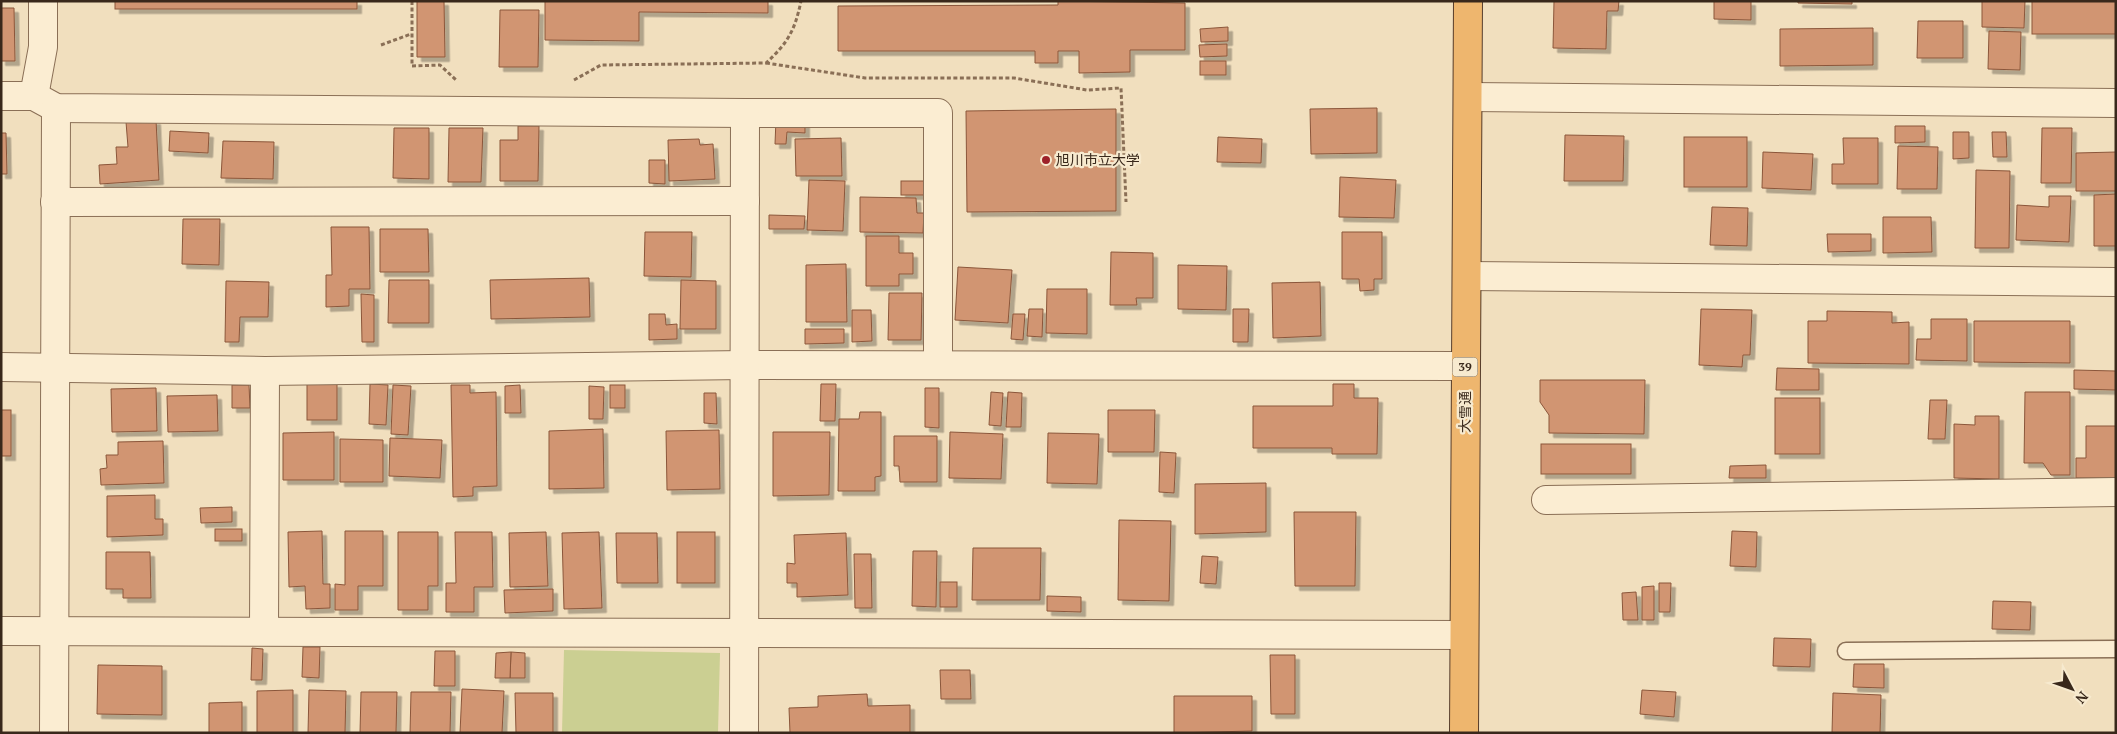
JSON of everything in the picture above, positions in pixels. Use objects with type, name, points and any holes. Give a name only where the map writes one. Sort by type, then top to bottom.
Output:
[{"type":"highway","name":"大雪通","points":[[1464,733],[1468,1]]},
{"type":"street","points":[[43,1],[45,102],[55,202],[54,733]]},
{"type":"street","points":[[1,96],[45,102],[745,114],[938,113],[938,365]]},
{"type":"street","points":[[1468,97],[2116,103]]},
{"type":"street","points":[[744,733],[745,114]]},
{"type":"street","points":[[55,202],[745,201]]},
{"type":"street","points":[[1467,276],[2116,282]]},
{"type":"street","points":[[1,367],[265,371],[745,365],[1465,366]]},
{"type":"street","points":[[264,631],[265,371]]},
{"type":"street","points":[[1546,500],[2116,492]]},
{"type":"street","points":[[1,631],[1464,635]]},
{"type":"lane","points":[[1846,651],[2116,649]]},
{"type":"path","points":[[412,1],[412,66],[440,65],[456,80],[466,80]]},
{"type":"path","points":[[766,63],[786,45],[797,21],[801,1]]},
{"type":"path","points":[[382,45],[412,34]]},
{"type":"path","points":[[573,81],[601,65],[766,63],[865,78],[1014,78],[1087,90],[1121,88],[1126,202]]},
{"type":"green space","points":[[564,650],[720,653],[718,733],[562,733]]},
{"type":"building","points":[[115,1],[357,1],[357,9],[115,9]]},
{"type":"building","points":[[417,1],[444,1],[445,57],[417,57]]},
{"type":"building","points":[[545,1],[768,1],[768,13],[639,12],[639,41],[545,40]]},
{"type":"building","points":[[1058,1],[1185,3],[1185,50],[1130,50],[1130,72],[1079,73],[1079,51],[1058,51],[1058,63],[1035,63],[1035,51],[838,51],[838,6],[1058,5]]},
{"type":"building","points":[[1554,1],[1619,1],[1618,11],[1607,11],[1606,49],[1553,48]]},
{"type":"building","points":[[1714,1],[1751,1],[1751,20],[1714,19]]},
{"type":"building","points":[[1798,1],[1852,1],[1852,4],[1798,3]]},
{"type":"building","points":[[1982,1],[2025,1],[2024,28],[1982,27]]},
{"type":"building","points":[[2032,1],[2116,1],[2116,34],[2032,34]]},
{"type":"building","points":[[1,8],[14,8],[15,61],[1,61]]},
{"type":"building","points":[[500,10],[539,10],[538,67],[499,67]]},
{"type":"building","points":[[1918,21],[1963,21],[1963,58],[1917,58]]},
{"type":"building","points":[[1228,27],[1228,41],[1201,42],[1200,29]]},
{"type":"building","points":[[1873,28],[1873,65],[1780,66],[1780,29]]},
{"type":"building","points":[[1989,31],[2021,32],[2020,70],[1988,69]]},
{"type":"building","points":[[1227,44],[1227,56],[1200,57],[1199,45]]},
{"type":"building","points":[[1200,61],[1226,61],[1226,75],[1200,75]]},
{"type":"building","points":[[1377,108],[1377,153],[1311,154],[1310,109]]},
{"type":"building","points":[[1116,109],[1116,211],[967,212],[966,111]]},
{"type":"building","points":[[776,119],[805,121],[805,133],[787,132],[786,144],[775,144]]},
{"type":"building","points":[[156,120],[159,180],[100,184],[99,165],[117,164],[116,147],[128,147],[126,122]]},
{"type":"building","points":[[518,126],[539,126],[538,181],[500,181],[500,140],[518,140]]},
{"type":"building","points":[[1895,126],[1925,126],[1925,142],[1895,143]]},
{"type":"building","points":[[394,128],[429,128],[429,179],[393,178]]},
{"type":"building","points":[[449,128],[483,128],[481,182],[448,182]]},
{"type":"building","points":[[2042,128],[2072,128],[2071,183],[2041,183]]},
{"type":"building","points":[[170,131],[209,133],[208,153],[169,151]]},
{"type":"building","points":[[1953,132],[1969,132],[1969,158],[1953,159]]},
{"type":"building","points":[[1992,132],[2006,132],[2007,157],[1993,157]]},
{"type":"building","points":[[1,133],[6,133],[7,174],[1,174]]},
{"type":"building","points":[[1565,135],[1624,136],[1623,181],[1564,181]]},
{"type":"building","points":[[1218,137],[1262,139],[1261,163],[1217,162]]},
{"type":"building","points":[[1684,137],[1747,137],[1747,187],[1684,187]]},
{"type":"building","points":[[841,138],[842,176],[796,176],[795,139]]},
{"type":"building","points":[[1843,138],[1878,138],[1878,184],[1832,184],[1832,164],[1844,164]]},
{"type":"building","points":[[699,139],[700,145],[713,144],[715,179],[669,181],[668,140]]},
{"type":"building","points":[[223,141],[274,142],[273,179],[221,178]]},
{"type":"building","points":[[1898,146],[1938,147],[1937,189],[1897,189]]},
{"type":"building","points":[[1763,152],[1813,154],[1811,190],[1762,188]]},
{"type":"building","points":[[2116,152],[2116,191],[2076,191],[2076,153]]},
{"type":"building","points":[[649,160],[665,160],[665,184],[649,183]]},
{"type":"building","points":[[1976,170],[2010,171],[2009,248],[1975,248]]},
{"type":"building","points":[[1340,177],[1396,180],[1394,218],[1339,217]]},
{"type":"building","points":[[809,180],[845,181],[843,231],[807,230]]},
{"type":"building","points":[[901,181],[926,181],[926,195],[901,195]]},
{"type":"building","points":[[2116,194],[2116,246],[2094,246],[2094,195]]},
{"type":"building","points":[[2049,196],[2071,196],[2069,242],[2016,240],[2017,205],[2049,207]]},
{"type":"building","points":[[860,197],[916,198],[917,213],[924,213],[923,233],[860,232]]},
{"type":"building","points":[[1712,207],[1748,208],[1747,246],[1710,245]]},
{"type":"building","points":[[769,215],[805,216],[804,229],[769,229]]},
{"type":"building","points":[[1883,217],[1931,217],[1932,252],[1883,253]]},
{"type":"building","points":[[183,219],[220,219],[219,265],[182,264]]},
{"type":"building","points":[[331,227],[369,227],[370,289],[349,289],[349,306],[326,307],[326,275],[332,275]]},
{"type":"building","points":[[380,229],[428,229],[429,272],[380,272]]},
{"type":"building","points":[[645,232],[692,232],[691,277],[644,276]]},
{"type":"building","points":[[1342,232],[1382,232],[1382,279],[1374,279],[1374,290],[1360,291],[1359,279],[1342,279]]},
{"type":"building","points":[[1827,234],[1871,234],[1871,251],[1828,252]]},
{"type":"building","points":[[866,236],[899,236],[899,253],[913,253],[913,274],[899,274],[899,286],[866,286]]},
{"type":"building","points":[[1111,252],[1153,253],[1153,298],[1136,298],[1137,305],[1110,305]]},
{"type":"building","points":[[846,264],[847,322],[806,322],[806,265]]},
{"type":"building","points":[[1178,265],[1227,266],[1226,310],[1178,309]]},
{"type":"building","points":[[958,267],[1012,270],[1008,323],[955,320]]},
{"type":"building","points":[[589,278],[590,317],[491,319],[490,280]]},
{"type":"building","points":[[389,280],[429,280],[429,323],[388,323]]},
{"type":"building","points":[[681,280],[716,281],[716,329],[680,329]]},
{"type":"building","points":[[226,281],[269,282],[268,317],[240,317],[239,342],[225,342]]},
{"type":"building","points":[[1320,282],[1321,336],[1273,338],[1272,283]]},
{"type":"building","points":[[1047,289],[1087,289],[1087,334],[1046,333]]},
{"type":"building","points":[[889,293],[922,293],[921,340],[888,340]]},
{"type":"building","points":[[361,294],[374,295],[374,342],[362,342]]},
{"type":"building","points":[[1029,309],[1043,309],[1042,337],[1027,336]]},
{"type":"building","points":[[1233,309],[1249,309],[1248,342],[1233,342]]},
{"type":"building","points":[[1701,309],[1752,310],[1750,355],[1743,355],[1742,367],[1699,365]]},
{"type":"building","points":[[852,310],[871,310],[872,341],[852,342]]},
{"type":"building","points":[[1827,311],[1892,312],[1892,323],[1909,322],[1909,364],[1808,363],[1808,321],[1827,321]]},
{"type":"building","points":[[649,314],[665,314],[666,325],[677,324],[677,339],[649,340]]},
{"type":"building","points":[[1013,314],[1025,314],[1023,340],[1011,339]]},
{"type":"building","points":[[1931,319],[1967,319],[1967,361],[1916,360],[1917,339],[1931,339]]},
{"type":"building","points":[[1974,321],[2070,321],[2070,363],[1974,362]]},
{"type":"building","points":[[805,329],[844,329],[844,343],[805,344]]},
{"type":"building","points":[[1777,368],[1819,369],[1819,390],[1776,390]]},
{"type":"building","points":[[2074,370],[2116,371],[2116,390],[2074,389]]},
{"type":"building","points":[[1540,380],[1645,380],[1644,434],[1549,433],[1549,415],[1540,402]]},
{"type":"building","points":[[307,383],[337,383],[337,420],[307,420]]},
{"type":"building","points":[[370,384],[388,385],[386,425],[369,424]]},
{"type":"building","points":[[821,384],[836,384],[835,421],[820,421]]},
{"type":"building","points":[[1333,384],[1354,384],[1354,398],[1378,398],[1377,454],[1332,454],[1332,448],[1253,448],[1253,406],[1333,406]]},
{"type":"building","points":[[232,385],[249,385],[250,408],[232,408]]},
{"type":"building","points":[[393,385],[411,386],[408,435],[391,434]]},
{"type":"building","points":[[451,385],[470,385],[470,393],[496,392],[497,486],[473,487],[473,496],[453,497]]},
{"type":"building","points":[[520,385],[521,413],[505,413],[505,386]]},
{"type":"building","points":[[610,385],[625,385],[625,408],[610,408]]},
{"type":"building","points":[[589,386],[604,387],[603,419],[589,419]]},
{"type":"building","points":[[156,388],[157,431],[112,432],[111,389]]},
{"type":"building","points":[[925,388],[939,388],[939,428],[925,427]]},
{"type":"building","points":[[991,392],[1003,393],[1001,426],[989,425]]},
{"type":"building","points":[[1008,392],[1022,393],[1021,427],[1006,427]]},
{"type":"building","points":[[2025,392],[2070,392],[2070,475],[2051,475],[2043,463],[2024,463]]},
{"type":"building","points":[[704,393],[716,393],[717,424],[704,423]]},
{"type":"building","points":[[217,395],[218,431],[168,432],[167,396]]},
{"type":"building","points":[[1775,398],[1820,398],[1820,454],[1775,454]]},
{"type":"building","points":[[1930,400],[1947,400],[1945,439],[1928,439]]},
{"type":"building","points":[[1,410],[11,410],[11,456],[1,456]]},
{"type":"building","points":[[1108,410],[1155,410],[1154,452],[1108,452]]},
{"type":"building","points":[[860,412],[881,412],[881,476],[875,477],[875,491],[838,491],[839,419],[859,419]]},
{"type":"building","points":[[1975,416],[1999,416],[1999,479],[1954,478],[1954,424],[1975,425]]},
{"type":"building","points":[[2086,426],[2116,426],[2116,478],[2076,478],[2076,458],[2086,458]]},
{"type":"building","points":[[603,429],[604,488],[549,489],[549,431]]},
{"type":"building","points":[[719,430],[720,489],[667,490],[666,431]]},
{"type":"building","points":[[334,432],[334,480],[283,480],[283,433]]},
{"type":"building","points":[[773,432],[830,432],[829,495],[773,496]]},
{"type":"building","points":[[950,432],[1003,434],[1001,479],[949,478]]},
{"type":"building","points":[[1048,433],[1099,434],[1097,484],[1047,483]]},
{"type":"building","points":[[894,436],[937,436],[937,482],[900,482],[899,466],[894,466]]},
{"type":"building","points":[[390,438],[442,440],[440,478],[389,476]]},
{"type":"building","points":[[340,439],[383,440],[383,482],[340,482]]},
{"type":"building","points":[[163,441],[164,483],[101,485],[100,469],[107,468],[106,455],[118,455],[118,442]]},
{"type":"building","points":[[1541,444],[1631,444],[1631,474],[1541,474]]},
{"type":"building","points":[[1160,452],[1176,453],[1174,493],[1159,492]]},
{"type":"building","points":[[1766,465],[1766,478],[1729,478],[1730,466]]},
{"type":"building","points":[[1266,483],[1266,532],[1195,534],[1195,484]]},
{"type":"building","points":[[155,495],[155,519],[163,519],[163,535],[107,537],[107,496]]},
{"type":"building","points":[[232,507],[232,522],[201,523],[200,508]]},
{"type":"building","points":[[1294,512],[1356,512],[1355,586],[1295,586]]},
{"type":"building","points":[[1119,520],[1171,521],[1169,601],[1118,600]]},
{"type":"building","points":[[215,529],[242,529],[242,541],[215,541]]},
{"type":"building","points":[[322,531],[323,584],[330,584],[330,608],[306,609],[305,586],[289,587],[288,532]]},
{"type":"building","points":[[345,531],[383,531],[383,586],[358,586],[358,610],[335,610],[335,584],[345,585]]},
{"type":"building","points":[[1732,531],[1757,532],[1756,567],[1730,566]]},
{"type":"building","points":[[398,532],[438,532],[438,586],[428,586],[428,610],[398,610]]},
{"type":"building","points":[[455,532],[492,532],[493,587],[474,587],[474,612],[446,612],[446,583],[456,583]]},
{"type":"building","points":[[546,532],[548,586],[510,587],[509,533]]},
{"type":"building","points":[[599,532],[602,608],[564,609],[562,533]]},
{"type":"building","points":[[677,532],[715,532],[715,583],[677,583]]},
{"type":"building","points":[[616,533],[657,533],[658,583],[617,583]]},
{"type":"building","points":[[846,533],[848,595],[797,597],[797,583],[787,583],[787,563],[795,564],[794,535]]},
{"type":"building","points":[[973,548],[1041,548],[1040,600],[972,600]]},
{"type":"building","points":[[913,551],[937,551],[936,607],[912,606]]},
{"type":"building","points":[[106,552],[150,552],[151,598],[123,598],[123,589],[106,589]]},
{"type":"building","points":[[854,554],[871,554],[872,608],[855,608]]},
{"type":"building","points":[[1202,556],[1218,557],[1216,584],[1200,583]]},
{"type":"building","points":[[940,582],[957,582],[957,607],[940,607]]},
{"type":"building","points":[[1659,583],[1671,583],[1670,612],[1659,612]]},
{"type":"building","points":[[1654,586],[1654,620],[1642,620],[1642,587]]},
{"type":"building","points":[[553,589],[553,611],[505,613],[504,590]]},
{"type":"building","points":[[1636,592],[1638,620],[1623,620],[1622,593]]},
{"type":"building","points":[[1047,596],[1081,597],[1081,612],[1047,611]]},
{"type":"building","points":[[1993,601],[2031,602],[2030,630],[1992,629]]},
{"type":"building","points":[[1774,638],[1811,639],[1810,667],[1773,666]]},
{"type":"building","points":[[303,647],[320,647],[319,678],[302,677]]},
{"type":"building","points":[[252,648],[263,649],[262,680],[251,680]]},
{"type":"building","points":[[435,651],[455,651],[455,686],[434,686]]},
{"type":"building","points":[[511,652],[525,653],[525,678],[510,678]]},
{"type":"building","points":[[511,652],[510,678],[495,678],[496,653]]},
{"type":"building","points":[[1270,655],[1295,655],[1295,714],[1271,714]]},
{"type":"building","points":[[1854,664],[1884,664],[1884,688],[1853,687]]},
{"type":"building","points":[[98,665],[162,666],[162,715],[97,714]]},
{"type":"building","points":[[940,670],[970,670],[971,699],[941,699]]},
{"type":"building","points":[[462,689],[504,691],[502,733],[460,733]]},
{"type":"building","points":[[293,690],[293,733],[257,733],[257,691]]},
{"type":"building","points":[[309,690],[346,691],[345,733],[308,733]]},
{"type":"building","points":[[1642,690],[1676,692],[1674,717],[1640,714]]},
{"type":"building","points":[[361,692],[397,692],[396,733],[360,733]]},
{"type":"building","points":[[411,692],[451,692],[450,733],[410,733]]},
{"type":"building","points":[[515,693],[553,693],[553,733],[516,733]]},
{"type":"building","points":[[1833,693],[1881,695],[1880,733],[1832,733]]},
{"type":"building","points":[[867,694],[868,706],[910,705],[910,733],[790,733],[789,708],[818,707],[818,696]]},
{"type":"building","points":[[1174,696],[1252,696],[1252,731],[1174,733]]},
{"type":"building","points":[[242,702],[242,733],[209,733],[209,703]]},
{"type":"place","name":"旭川市立大学","points":[[1046,160]]}]
